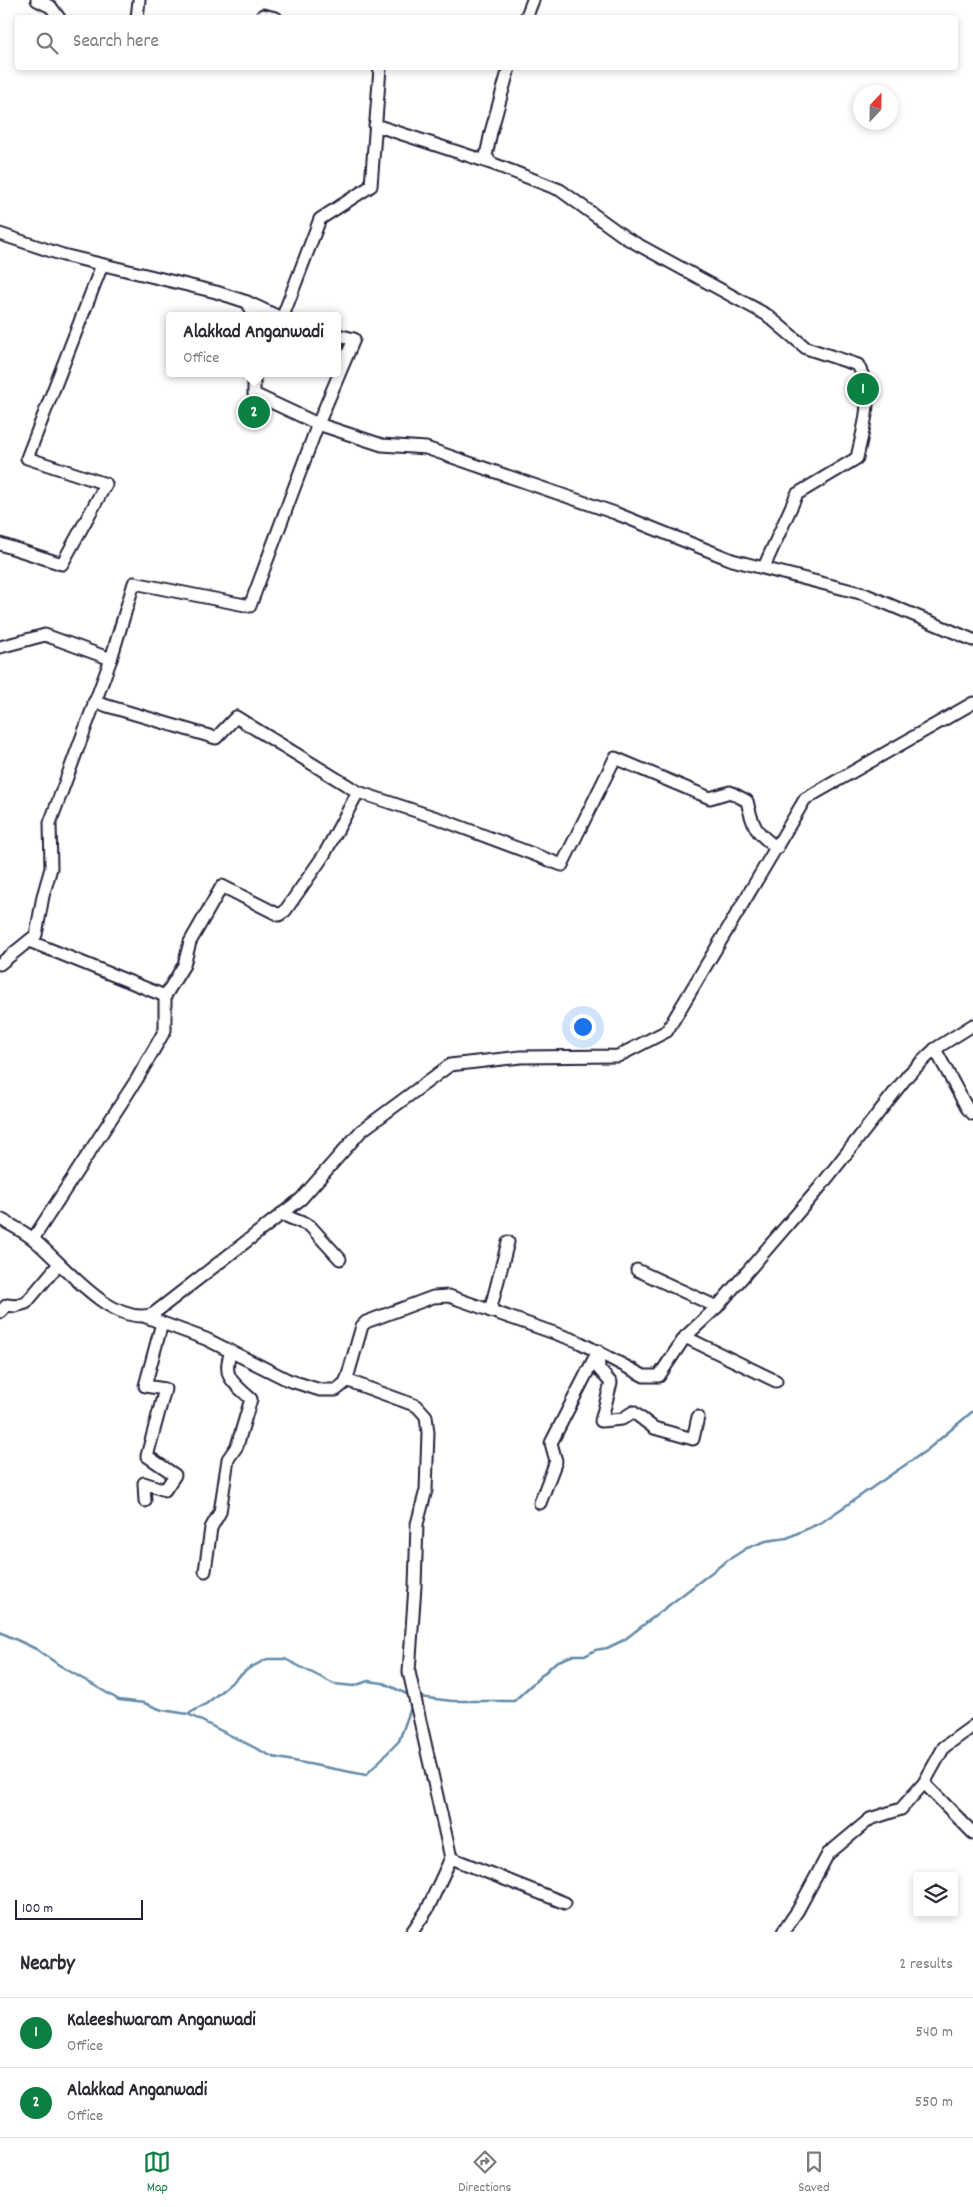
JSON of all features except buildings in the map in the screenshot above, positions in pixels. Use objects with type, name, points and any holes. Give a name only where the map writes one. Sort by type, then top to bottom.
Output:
[{"type":"street","points":[[38,0],[51,7],[57,15]]},
{"type":"street","points":[[137,15],[139,0]]},
{"type":"street","points":[[527,15],[532,0]]},
{"type":"street","points":[[285,312],[320,219],[371,186],[380,70]]},
{"type":"street","points":[[491,164],[486,156],[508,70]]},
{"type":"street","points":[[375,125],[491,164],[560,190],[626,238],[767,315],[806,348],[858,365],[865,379],[868,405],[857,458],[797,494],[764,567]]},
{"type":"street","points":[[0,234],[63,255],[216,292],[247,302],[269,312]]},
{"type":"street","points":[[0,544],[62,564],[106,484],[27,458],[102,265]]},
{"type":"street","points":[[247,302],[253,312]]},
{"type":"street","points":[[341,336],[354,339],[341,370]]},
{"type":"street","points":[[254,377],[254,394],[318,424],[382,445],[426,448],[615,514],[732,560],[864,594],[973,640]]},
{"type":"street","points":[[0,964],[36,935],[43,896],[52,868],[50,823],[111,659],[134,583],[250,606],[318,424],[338,377]]},
{"type":"street","points":[[0,647],[45,635],[111,659]]},
{"type":"street","points":[[94,702],[216,738],[236,718],[358,792],[437,818],[562,865],[615,758],[710,798],[730,792],[747,801],[752,820],[760,836],[776,848]]},
{"type":"street","points":[[146,1317],[154,1314],[301,1198],[361,1131],[450,1065],[521,1057],[618,1056],[666,1031],[805,799],[973,703]]},
{"type":"street","points":[[33,1239],[137,1078],[165,1030],[165,996],[184,965],[190,942],[222,886],[278,915],[285,911],[324,855],[358,792]]},
{"type":"street","points":[[29,941],[165,996]]},
{"type":"street","points":[[0,1219],[33,1239],[83,1288],[108,1304],[126,1313],[146,1317],[206,1340],[288,1380],[320,1390],[336,1390],[346,1382],[362,1326],[366,1322],[443,1295],[551,1332],[598,1351],[651,1378],[659,1376],[685,1337],[717,1307],[820,1187],[909,1074],[935,1049],[973,1025]]},
{"type":"street","points":[[935,1049],[967,1108],[973,1114]]},
{"type":"street","points":[[281,1214],[310,1226],[340,1259]]},
{"type":"street","points":[[490,1311],[508,1242]]},
{"type":"street","points":[[0,1312],[7,1305],[15,1306],[26,1303],[59,1264]]},
{"type":"street","points":[[637,1270],[717,1307]]},
{"type":"street","points":[[145,1501],[144,1483],[165,1490],[175,1475],[147,1456],[165,1389],[144,1386],[162,1323]]},
{"type":"street","points":[[685,1337],[776,1381]]},
{"type":"street","points":[[598,1351],[599,1369],[611,1383],[601,1421],[622,1419],[634,1412],[654,1428],[693,1439],[698,1417]]},
{"type":"street","points":[[540,1503],[556,1461],[551,1443],[598,1351]]},
{"type":"street","points":[[205,1571],[212,1528],[220,1512],[228,1459],[237,1446],[251,1399],[228,1378],[226,1364],[231,1352]]},
{"type":"street","points":[[346,1380],[417,1406],[426,1416],[428,1434],[426,1490],[417,1524],[409,1672],[451,1858],[427,1910],[412,1932]]},
{"type":"street","points":[[783,1932],[798,1910],[828,1854],[870,1819],[901,1809],[924,1783],[944,1747],[973,1726]]},
{"type":"street","points":[[924,1783],[973,1833]]},
{"type":"street","points":[[451,1858],[565,1903]]},
{"type":"waterway","points":[[419,1697],[452,1701],[514,1701],[556,1662],[574,1655],[587,1655],[595,1650],[607,1648],[624,1640],[725,1562],[747,1548],[766,1541],[787,1538],[822,1522],[927,1450],[973,1411]]},
{"type":"waterway","points":[[0,1632],[36,1649],[59,1665],[119,1700],[144,1703],[162,1710],[188,1714],[206,1704],[248,1669],[267,1659],[285,1659],[334,1684],[354,1686],[368,1681],[383,1683],[411,1696]]},
{"type":"waterway","points":[[188,1714],[273,1757],[366,1775],[399,1741],[412,1705]]},
{"type":"place","name":"Kaleeshwaram Anganwadi","points":[[863,389]]},
{"type":"place","name":"Alakkad Anganwadi","points":[[254,412]]}]
